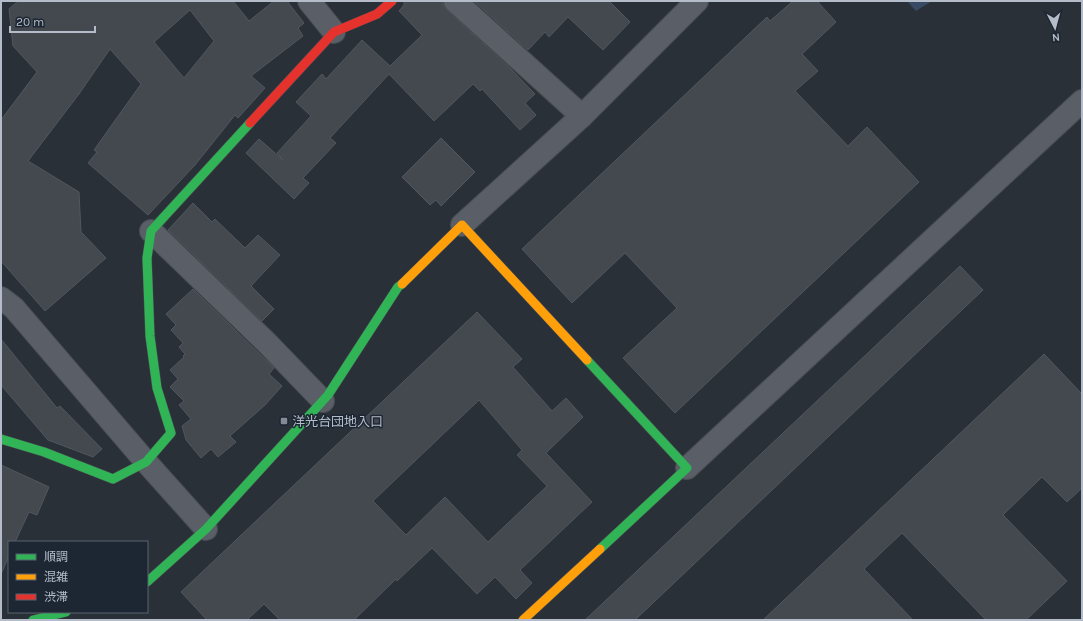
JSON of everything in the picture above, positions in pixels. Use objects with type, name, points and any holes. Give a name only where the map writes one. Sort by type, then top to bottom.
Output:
[{"type":"street","points":[[309,1],[334,32]]},
{"type":"street","points":[[1,439],[48,453],[113,479],[146,462],[171,433],[157,388],[150,336],[147,258],[151,231],[334,32],[377,14],[392,1]]},
{"type":"street","points":[[455,1],[582,116]]},
{"type":"street","points":[[148,581],[206,529],[323,401],[398,287],[582,116],[696,1]]},
{"type":"street","points":[[523,620],[1082,101]]},
{"type":"street","points":[[462,226],[687,468]]},
{"type":"street","points":[[151,231],[267,343],[323,401]]},
{"type":"street","points":[[1,298],[14,308],[146,462],[206,529]]},
{"type":"street","points":[[32,620],[62,613]]},
{"type":"water","points":[[907,1],[932,1],[916,11]]},
{"type":"building","points":[[18,1],[233,1],[249,21],[274,1],[287,1],[304,23],[298,28],[303,36],[251,76],[265,88],[238,118],[235,115],[195,165],[148,215],[88,163],[97,152],[94,150],[141,84],[110,49],[79,94],[28,161],[79,192],[81,232],[106,258],[45,311],[1,261],[1,120],[37,72],[13,46],[9,9]],"holes":[[[190,10],[214,41],[184,78],[154,42]]]},
{"type":"building","points":[[404,1],[443,1],[443,5],[447,10],[510,68],[535,94],[525,103],[536,115],[520,130],[482,89],[480,91],[473,84],[434,121],[389,74],[330,138],[336,143],[303,178],[309,183],[294,199],[246,153],[259,139],[283,160],[277,153],[311,116],[296,102],[322,74],[326,79],[362,40],[390,66],[422,35],[399,11],[404,5]]},
{"type":"building","points":[[474,1],[609,1],[630,22],[603,50],[568,17],[549,37],[545,32],[528,50]]},
{"type":"building","points":[[793,1],[817,1],[836,22],[802,54],[818,71],[795,91],[848,146],[867,127],[919,182],[675,413],[623,358],[677,308],[625,253],[572,303],[522,249],[767,17],[770,21]]},
{"type":"building","points":[[441,138],[475,172],[441,206],[436,200],[430,205],[402,177]]},
{"type":"building","points":[[193,203],[212,222],[215,219],[245,248],[258,235],[280,255],[251,286],[274,309],[262,321],[168,230]]},
{"type":"building","points":[[960,266],[983,290],[635,620],[585,620]]},
{"type":"building","points":[[193,289],[274,368],[269,374],[282,386],[265,405],[230,436],[236,442],[218,457],[211,449],[201,458],[186,440],[182,426],[191,419],[179,405],[184,401],[170,387],[178,379],[170,370],[184,357],[183,356],[185,354],[179,347],[183,343],[171,330],[176,325],[166,314]]},
{"type":"building","points":[[477,312],[522,359],[513,367],[552,411],[566,398],[583,417],[546,453],[592,502],[520,570],[532,583],[516,599],[495,577],[477,594],[432,548],[397,581],[396,579],[354,620],[280,620],[264,604],[247,620],[207,620],[181,592]],"holes":[[[479,400],[522,450],[517,455],[547,486],[488,542],[445,497],[406,535],[373,501]]]},
{"type":"building","points":[[1,339],[57,408],[60,406],[102,449],[93,457],[48,440],[1,385]]},
{"type":"building","points":[[1044,354],[1082,394],[1082,488],[1067,502],[1042,477],[1003,515],[1067,581],[1026,620],[986,620],[902,533],[864,569],[913,620],[763,620]]},
{"type":"building","points":[[1,465],[49,487],[37,515],[29,512],[15,541],[8,541],[8,558],[1,574]]},
{"type":"traffic: fast","points":[[1,439],[44,452],[113,479],[146,462],[171,433],[157,388],[150,336],[147,258],[151,231],[250,123]]},
{"type":"traffic: fast","points":[[148,581],[206,529],[328,395],[398,287],[402,284]]},
{"type":"traffic: fast","points":[[587,360],[687,468],[600,549]]},
{"type":"traffic: fast","points":[[33,620],[62,613]]},
{"type":"traffic: slow","points":[[402,284],[462,225],[587,360]]},
{"type":"traffic: slow","points":[[523,620],[600,549]]},
{"type":"traffic: jam","points":[[250,123],[334,32],[377,14],[392,1]]},
{"type":"place","name":"洋光台団地入口","points":[[284,421]]}]
